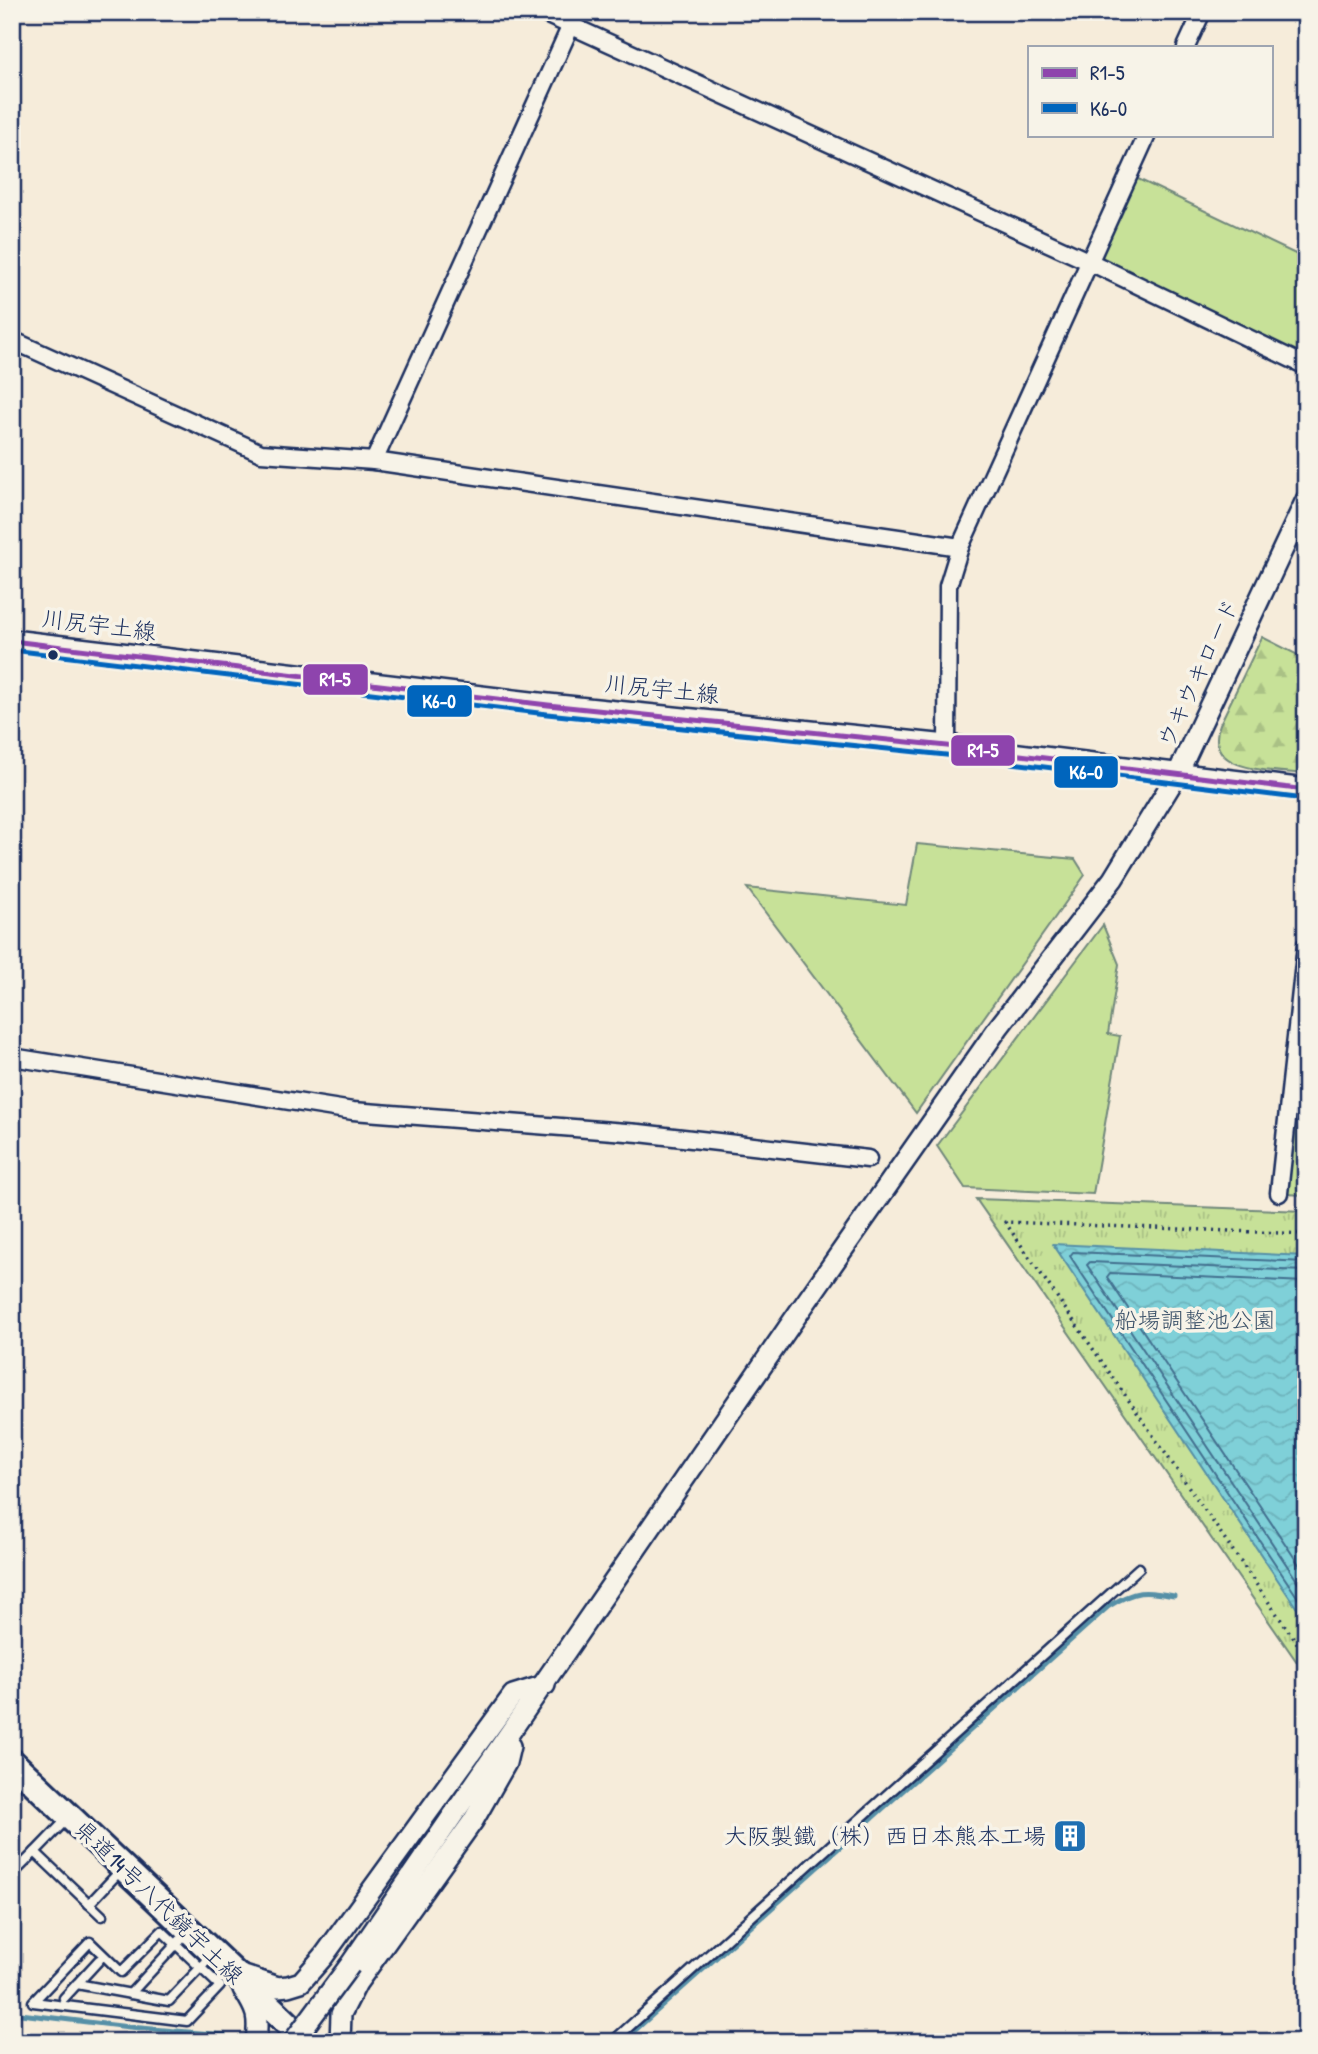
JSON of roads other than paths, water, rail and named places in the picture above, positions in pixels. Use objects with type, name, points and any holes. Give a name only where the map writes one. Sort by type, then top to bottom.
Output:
[{"type":"main road","name":"川尻宇土線","points":[[12,641],[548,705],[947,746],[1306,790]]},
{"type":"main road","name":"県道14号八代鏡宇土線","points":[[12,1762],[213,1954],[227,1979],[307,2042]]},
{"type":"street","points":[[541,12],[574,19],[1306,366]]},
{"type":"street","points":[[1186,46],[1202,12]]},
{"type":"street","points":[[374,461],[574,19]]},
{"type":"street","points":[[947,746],[948,586],[960,547],[1147,136]]},
{"type":"street","points":[[12,340],[261,453],[374,461],[960,547]]},
{"type":"street","name":"ウキウキロード","points":[[293,2042],[350,1965],[545,1685],[797,1315],[998,1028],[1113,879],[1178,773],[1306,500]]},
{"type":"street","points":[[1279,1193],[1306,944]]},
{"type":"street","points":[[12,1058],[353,1111],[639,1133],[868,1159]]},
{"type":"street","points":[[227,1979],[278,1987],[301,1982],[323,1957],[513,1695],[545,1685]]},
{"type":"street","points":[[340,2042],[341,2014],[356,1983],[473,1821],[506,1763],[514,1728]]},
{"type":"street","points":[[227,1979],[256,2009],[259,2019],[256,2042]]},
{"type":"lane","points":[[612,2042],[1139,1568]]},
{"type":"lane","points":[[12,1875],[69,1816]]},
{"type":"lane","points":[[34,1852],[102,1916]]},
{"type":"lane","points":[[89,1904],[122,1868]]},
{"type":"lane","points":[[130,1994],[189,1930]]},
{"type":"lane","points":[[162,1931],[227,1979],[187,2021],[33,2002],[90,1942],[121,1972],[162,1931]]},
{"type":"lane","points":[[77,1984],[169,2001],[213,1954]]},
{"type":"lane","points":[[64,1998],[99,1960]]},
{"type":"water","name":"船場調整池公園","points":[[1053,1244],[1306,1256],[1306,1622]]},
{"type":"waterway","points":[[622,2042],[1109,1606],[1140,1593],[1174,1596]]},
{"type":"waterway","points":[[12,2013],[224,2035]]},
{"type":"place","name":"大阪製鐵（株）西日本熊本工場","points":[[1070,1836]]}]
